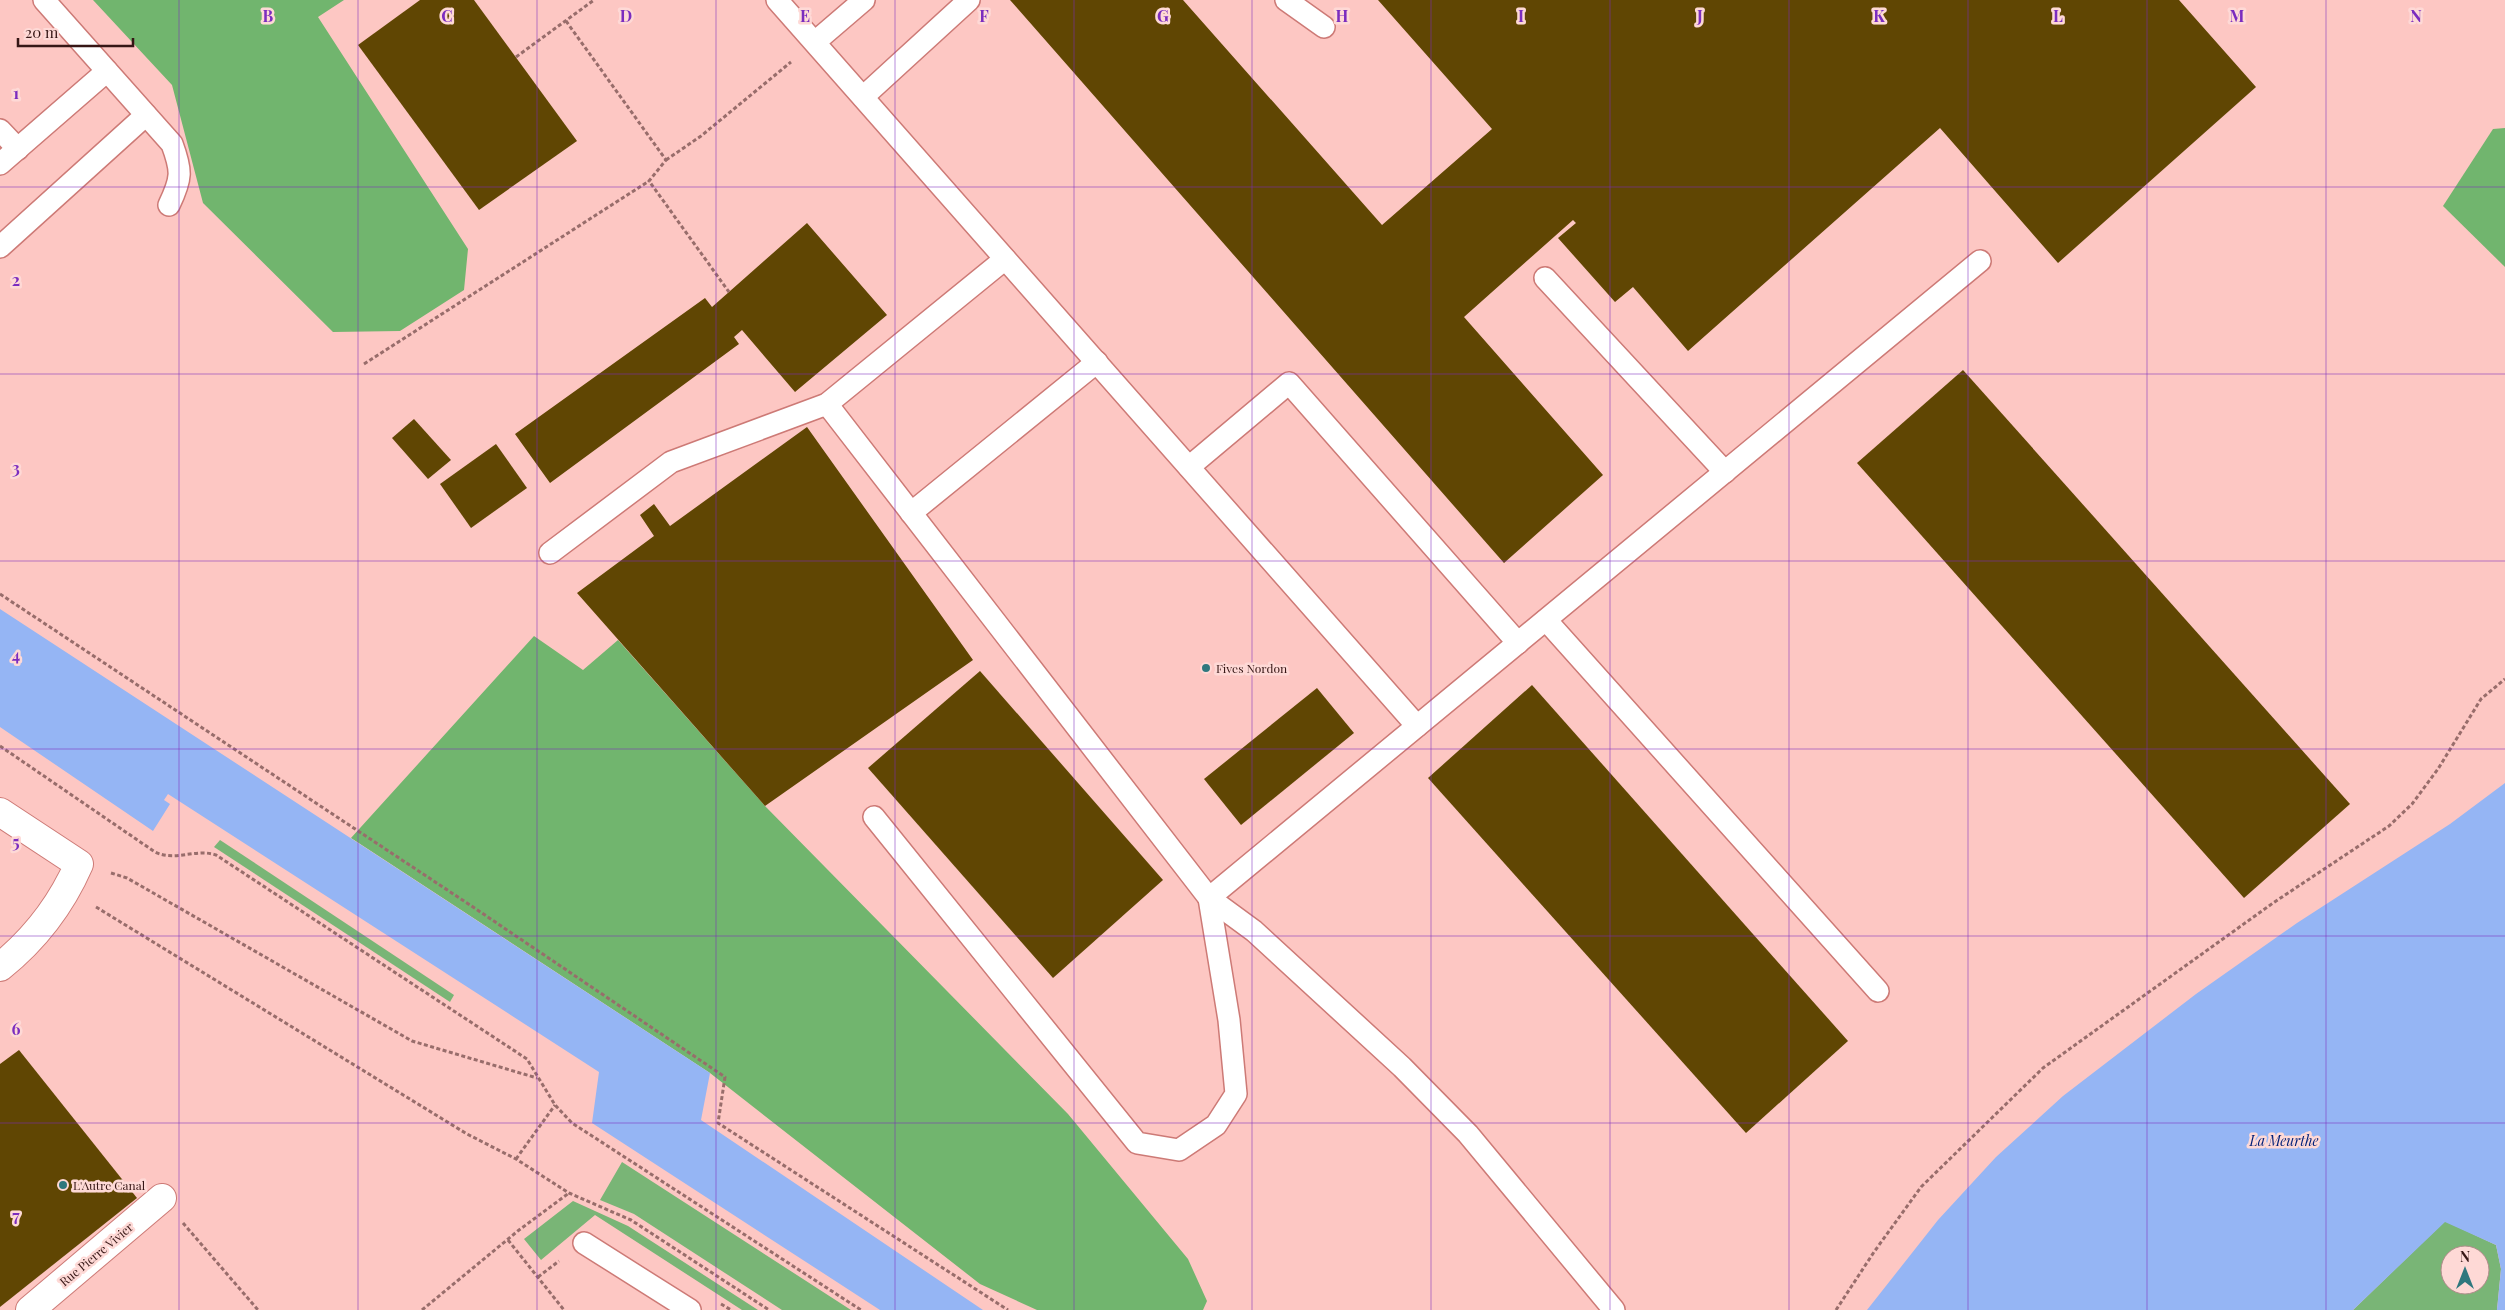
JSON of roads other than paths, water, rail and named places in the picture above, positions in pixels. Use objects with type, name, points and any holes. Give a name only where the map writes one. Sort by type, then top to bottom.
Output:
[{"type":"street","points":[[0,812],[79,864],[68,890],[58,906],[17,953],[0,968]]},
{"type":"street","name":"Rue Pierre Vivier","points":[[30,1310],[162,1198]]},
{"type":"lane","points":[[44,0],[172,144],[180,167],[177,189],[169,205]]},
{"type":"lane","points":[[777,0],[1417,726]]},
{"type":"lane","points":[[816,44],[864,0]]},
{"type":"lane","points":[[862,97],[969,0]]},
{"type":"lane","points":[[1286,0],[1324,27]]},
{"type":"lane","points":[[0,164],[107,71]]},
{"type":"lane","points":[[0,247],[146,115]]},
{"type":"lane","points":[[0,130],[18,149]]},
{"type":"lane","points":[[550,553],[671,462],[827,404],[1005,258]]},
{"type":"lane","points":[[1209,898],[1980,261]]},
{"type":"lane","points":[[1545,278],[1725,472]]},
{"type":"lane","points":[[911,513],[1097,362]]},
{"type":"lane","points":[[1189,467],[1289,383],[1518,643]]},
{"type":"lane","points":[[827,404],[1209,898],[1254,931],[1402,1067],[1442,1107],[1468,1134],[1614,1310]]},
{"type":"lane","points":[[1546,620],[1878,991]]},
{"type":"lane","points":[[874,817],[1137,1143],[1179,1150],[1216,1125],[1236,1094],[1230,1020],[1209,898]]},
{"type":"lane","points":[[584,1243],[690,1310]]},
{"type":"water","points":[[0,609],[710,1073],[701,1120],[983,1310],[880,1310],[592,1123],[599,1072],[168,794],[164,800],[170,804],[153,831],[0,727]]},
{"type":"water","name":"La Meurthe","points":[[2505,783],[2505,1310],[2497,1310],[2501,1269],[2496,1245],[2445,1222],[2353,1310],[1867,1310],[1938,1220],[1996,1157],[2063,1096],[2196,994],[2297,923],[2450,824]]},
{"type":"place","name":"Fives Nordon","points":[[1206,668]]},
{"type":"place","name":"L'Autre Canal","points":[[63,1185]]}]
